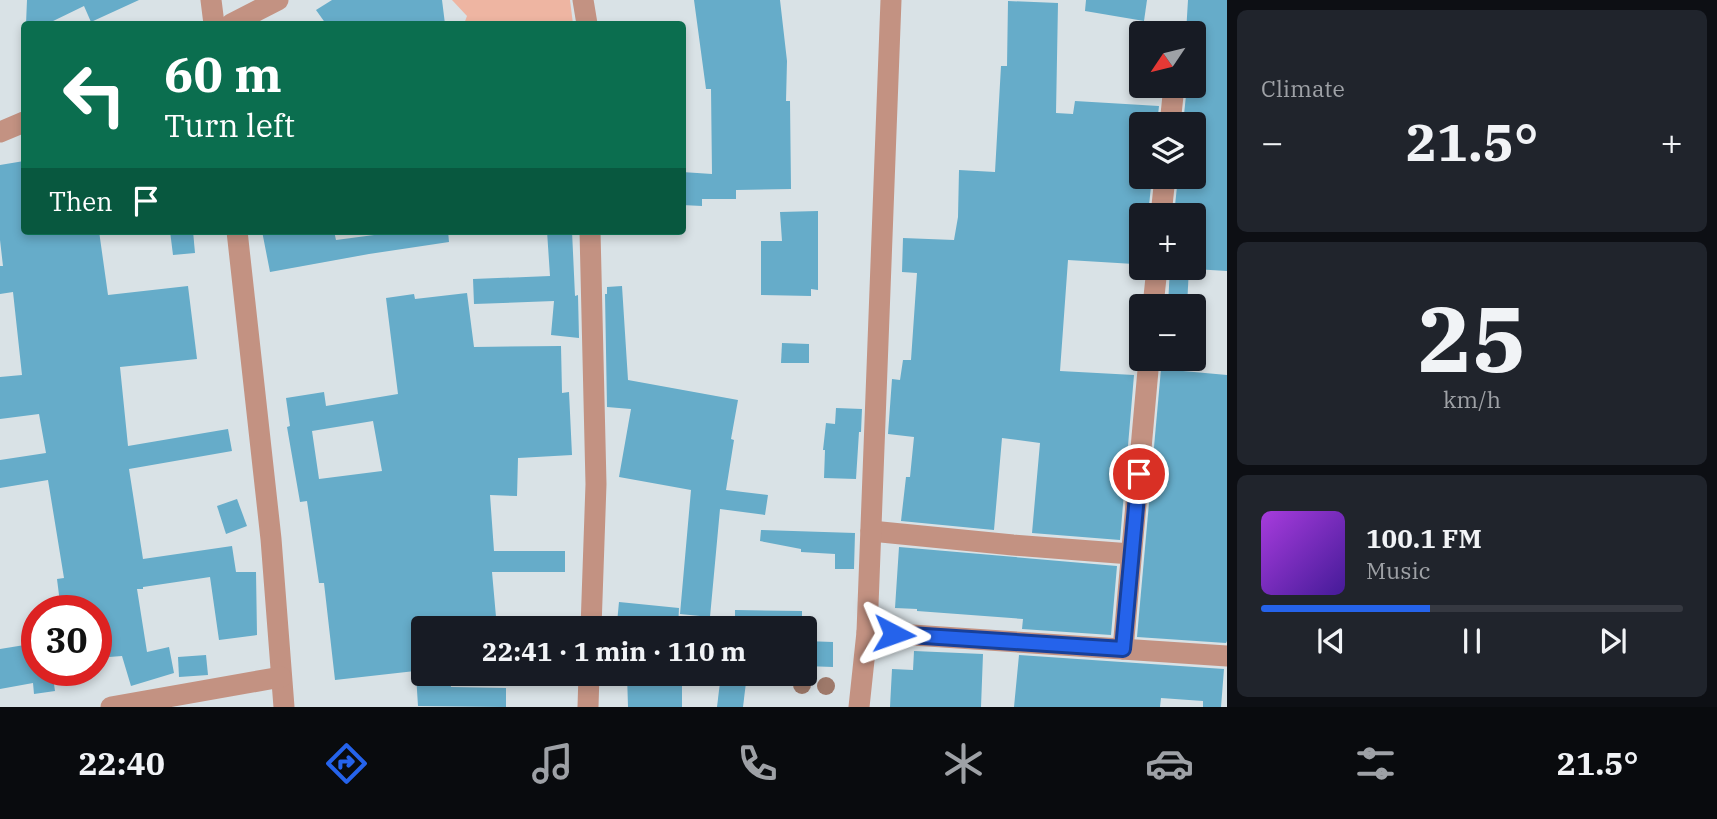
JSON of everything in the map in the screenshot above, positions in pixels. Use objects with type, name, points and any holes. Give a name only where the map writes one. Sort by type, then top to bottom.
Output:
[{"type":"street","points":[[211,0],[214,21]]},
{"type":"street","points":[[237,21],[278,0]]},
{"type":"street","points":[[583,0],[586,21]]},
{"type":"street","points":[[859,707],[867,632],[891,0]]},
{"type":"street","points":[[0,132],[21,123]]},
{"type":"street","points":[[237,235],[271,539],[284,707]]},
{"type":"street","points":[[590,235],[596,484],[591,616]]},
{"type":"street","points":[[1123,649],[1148,371]]},
{"type":"street","points":[[871,531],[1131,554]]},
{"type":"street","points":[[867,632],[1227,656]]},
{"type":"street","points":[[111,707],[281,677]]},
{"type":"street","points":[[588,707],[589,686]]},
{"type":"shaded area","points":[[452,0],[570,0],[573,21],[465,21],[467,16]]},
{"type":"building","points":[[27,0],[139,0],[93,21],[91,21],[84,6],[53,21],[26,21]]},
{"type":"building","points":[[332,0],[442,0],[445,21],[324,21],[316,10]]},
{"type":"building","points":[[694,0],[780,0],[787,61],[786,101],[790,101],[791,189],[736,190],[736,199],[702,199],[702,206],[686,205],[686,172],[712,174],[711,89],[706,89]]},
{"type":"building","points":[[1086,0],[1147,0],[1144,21],[1085,11]]},
{"type":"building","points":[[1188,0],[1227,0],[1227,271],[1206,270],[1206,203],[1175,203],[1177,189],[1206,189],[1206,112],[1184,112],[1186,98],[1206,98],[1206,21],[1187,21]]},
{"type":"building","points":[[1008,1],[1058,3],[1056,113],[1073,114],[1075,101],[1159,106],[1158,112],[1129,112],[1129,189],[1151,189],[1149,203],[1129,203],[1129,264],[1068,260],[1060,371],[1134,375],[1120,540],[1032,533],[1040,443],[1002,438],[994,530],[901,521],[906,477],[910,477],[914,437],[888,434],[892,379],[900,380],[903,360],[911,360],[917,273],[902,272],[903,238],[954,240],[958,217],[959,170],[995,172],[1001,66],[1007,66]]},
{"type":"building","points":[[21,162],[21,235],[100,235],[108,295],[188,286],[197,359],[120,367],[128,446],[228,429],[232,451],[129,469],[143,559],[232,546],[236,572],[256,572],[257,635],[219,640],[210,577],[137,589],[147,652],[169,647],[174,673],[131,686],[122,656],[112,657],[112,595],[59,595],[57,579],[64,578],[48,480],[0,488],[0,460],[46,453],[39,414],[0,419],[0,377],[22,375],[13,292],[0,294],[0,266],[3,266],[0,240],[0,165]]},
{"type":"building","points":[[818,211],[818,290],[811,289],[811,296],[761,295],[761,241],[782,241],[780,212]]},
{"type":"building","points":[[170,235],[193,235],[195,253],[173,255]]},
{"type":"building","points":[[263,235],[335,235],[336,240],[374,235],[448,235],[449,242],[270,272]]},
{"type":"building","points":[[547,235],[572,235],[579,338],[551,335],[554,301],[474,304],[473,279],[550,276]]},
{"type":"building","points":[[1169,280],[1188,280],[1188,294],[1169,294]]},
{"type":"building","points":[[622,286],[628,380],[738,400],[726,490],[768,495],[765,515],[720,509],[710,616],[680,614],[691,490],[619,477],[631,409],[607,407],[607,287]]},
{"type":"building","points":[[467,293],[474,347],[561,346],[562,393],[569,392],[572,455],[518,458],[517,496],[490,495],[494,551],[565,551],[565,572],[492,572],[496,616],[411,616],[411,671],[335,680],[324,583],[319,583],[307,501],[300,502],[287,427],[290,426],[286,398],[324,392],[326,406],[398,394],[386,298],[414,294],[415,299]],"holes":[[[373,421],[382,471],[319,479],[312,431]]]},
{"type":"building","points":[[782,343],[809,344],[809,363],[781,363]]},
{"type":"building","points":[[1161,371],[1227,375],[1227,641],[1137,637]]},
{"type":"building","points":[[836,408],[862,409],[856,479],[824,478],[826,423],[835,424]]},
{"type":"building","points":[[237,499],[247,526],[226,534],[217,506]]},
{"type":"building","points":[[761,530],[855,533],[854,569],[835,569],[835,554],[801,552],[801,549],[760,541]]},
{"type":"building","points":[[899,547],[1117,566],[1111,635],[1022,629],[1023,619],[895,608]]},
{"type":"building","points":[[619,602],[679,608],[679,616],[618,616]]},
{"type":"building","points":[[735,610],[802,611],[802,616],[735,616]]},
{"type":"building","points":[[817,641],[833,642],[833,667],[817,666]]},
{"type":"building","points":[[21,646],[21,685],[0,689],[0,649]]},
{"type":"building","points":[[914,651],[983,654],[981,707],[890,707],[892,669],[913,670]]},
{"type":"building","points":[[206,655],[208,675],[179,677],[178,657]]},
{"type":"building","points":[[1019,655],[1224,669],[1221,707],[1203,707],[1203,701],[1161,698],[1160,707],[1014,707]]},
{"type":"building","points":[[33,686],[54,686],[55,691],[34,694]]},
{"type":"building","points":[[417,686],[506,688],[506,707],[418,706]]},
{"type":"building","points":[[627,686],[682,686],[682,707],[628,707]]},
{"type":"building","points":[[720,686],[746,686],[743,707],[717,707]]},
{"type":"route","points":[[894,634],[1123,649],[1139,474]]}]
